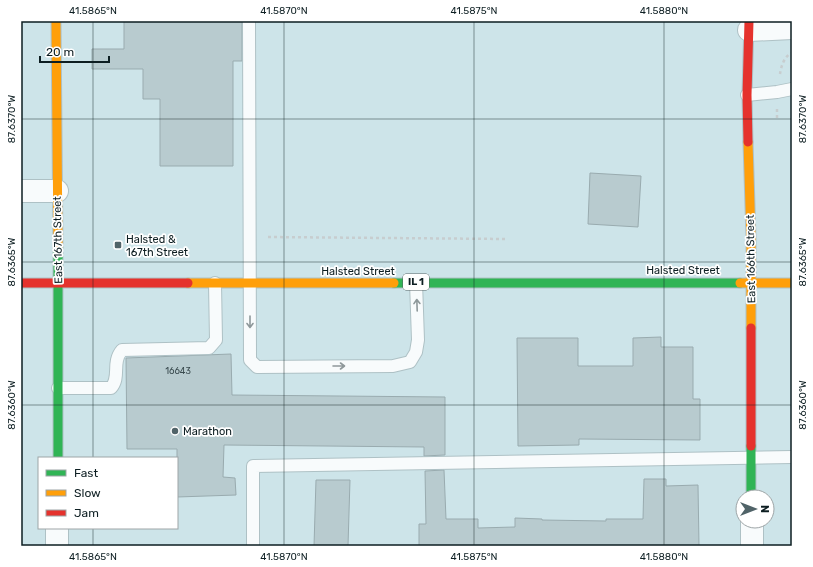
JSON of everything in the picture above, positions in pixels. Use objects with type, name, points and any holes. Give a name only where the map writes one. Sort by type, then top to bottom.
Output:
[{"type":"street","name":"East 167th Street","points":[[56,21],[58,457]]},
{"type":"street","points":[[749,26],[792,28]]},
{"type":"street","name":"East 166th Street","points":[[749,26],[747,95],[751,283],[752,489]]},
{"type":"street","points":[[21,191],[57,192]]},
{"type":"street","name":"Halsted Street","points":[[21,283],[792,283]]},
{"type":"street","points":[[58,529],[58,546]]},
{"type":"street","points":[[752,529],[752,546]]},
{"type":"lane","points":[[249,21],[250,360],[257,367],[393,366],[410,362],[416,352],[418,340],[416,282]]},
{"type":"lane","points":[[747,95],[792,89]]},
{"type":"lane","points":[[58,388],[111,388],[115,383],[117,356],[122,350],[209,348],[216,340],[215,283]]},
{"type":"lane","points":[[253,546],[253,466],[792,457]]},
{"type":"path","points":[[263,237],[505,240]]},
{"type":"building","points":[[124,21],[242,21],[242,61],[233,61],[233,166],[160,166],[160,99],[143,99],[143,69],[92,69],[92,49],[124,49]]},
{"type":"building","points":[[590,173],[641,176],[638,227],[588,224]]},
{"type":"building","points":[[661,337],[661,347],[693,347],[693,399],[700,399],[700,440],[579,439],[579,445],[518,446],[517,338],[578,338],[578,366],[633,366],[633,338]]},
{"type":"building","points":[[231,354],[232,395],[445,397],[445,455],[424,456],[424,447],[224,445],[223,477],[235,478],[236,495],[178,497],[177,449],[127,449],[126,358]]},
{"type":"building","points":[[444,470],[446,519],[478,519],[478,528],[515,527],[515,518],[606,521],[606,519],[643,519],[644,479],[666,479],[666,486],[698,485],[699,546],[419,546],[419,524],[426,524],[425,471]]},
{"type":"building","points":[[316,480],[350,480],[348,546],[314,546]]},
{"type":"traffic: fast","points":[[58,246],[58,457]]},
{"type":"traffic: fast","points":[[394,283],[740,283]]},
{"type":"traffic: fast","points":[[751,446],[751,489]]},
{"type":"traffic: slow","points":[[56,21],[58,246]]},
{"type":"traffic: slow","points":[[748,142],[751,238],[751,328]]},
{"type":"traffic: slow","points":[[188,283],[394,283]]},
{"type":"traffic: slow","points":[[740,283],[792,283]]},
{"type":"traffic: jam","points":[[748,142],[747,95],[749,21]]},
{"type":"traffic: jam","points":[[21,283],[188,283]]},
{"type":"traffic: jam","points":[[751,328],[751,446]]},
{"type":"place","name":"Halsted & 167th Street","points":[[118,245]]},
{"type":"place","name":"Marathon","points":[[175,431]]}]
